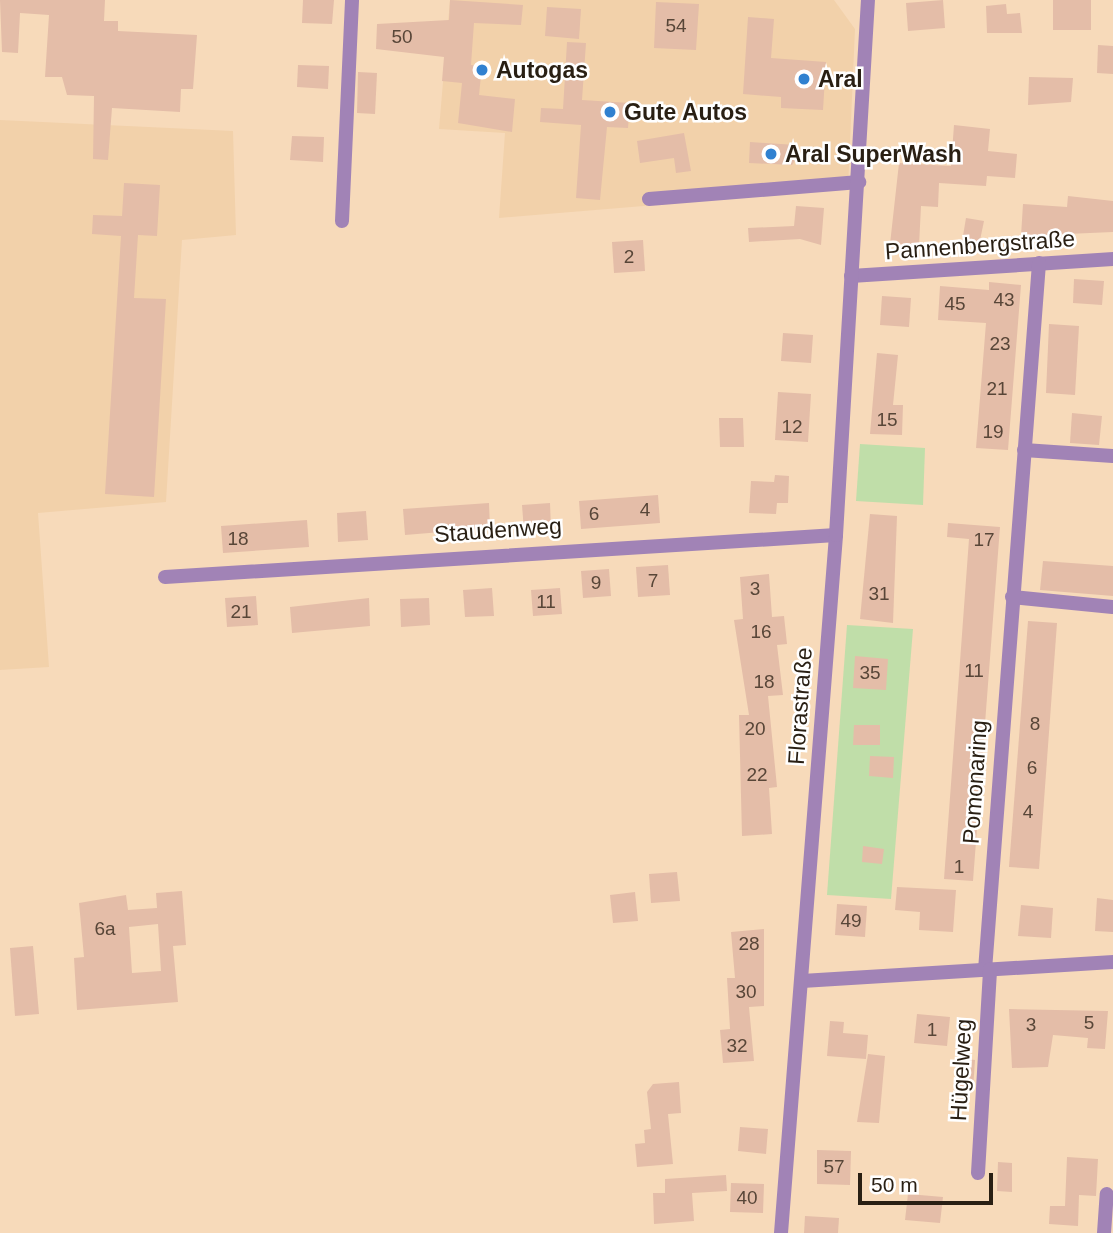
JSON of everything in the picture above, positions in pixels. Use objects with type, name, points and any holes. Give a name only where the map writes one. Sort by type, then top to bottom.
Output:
[{"type":"street","points":[[342,221],[352,0]]},
{"type":"street","name":"Florastraße","points":[[781,1233],[836,535],[868,0]]},
{"type":"street","points":[[649,199],[859,182]]},
{"type":"street","name":"Pannenbergstraße","points":[[851,276],[1113,259]]},
{"type":"street","name":"Pomonaring","points":[[987,970],[1012,597],[1039,263]]},
{"type":"street","points":[[1024,450],[1113,456]]},
{"type":"street","name":"Staudenweg","points":[[165,577],[836,535]]},
{"type":"street","points":[[1012,597],[1113,607]]},
{"type":"street","points":[[802,981],[1113,961]]},
{"type":"street","name":"Hügelweg","points":[[978,1173],[987,970]]},
{"type":"street","points":[[1104,1233],[1107,1194]]},
{"type":"shaded area","points":[[450,0],[834,0],[855,29],[848,189],[499,218],[505,133],[439,129]]},
{"type":"shaded area","points":[[0,120],[233,131],[236,235],[182,240],[166,502],[38,513],[49,667],[0,670]]},
{"type":"green space","points":[[860,444],[925,448],[923,505],[856,501]]},
{"type":"green space","points":[[847,625],[913,629],[891,899],[827,895]]},
{"type":"building","points":[[0,0],[105,0],[104,21],[118,21],[118,31],[197,35],[193,89],[181,89],[180,112],[112,108],[108,160],[93,159],[94,96],[67,95],[62,77],[45,77],[49,15],[20,13],[18,53],[2,52]]},
{"type":"building","points":[[303,0],[334,0],[332,24],[302,23]]},
{"type":"building","points":[[450,0],[523,5],[521,25],[474,23],[471,65],[482,66],[479,95],[515,99],[512,132],[458,123],[462,83],[442,81],[444,57],[376,49],[377,24],[449,20]]},
{"type":"building","points":[[943,0],[945,28],[908,31],[906,3]]},
{"type":"building","points":[[1053,0],[1091,0],[1091,30],[1053,30]]},
{"type":"building","points":[[656,2],[699,4],[696,50],[654,48]]},
{"type":"building","points":[[1006,4],[1007,14],[1020,13],[1022,33],[987,33],[986,6]]},
{"type":"building","points":[[547,7],[581,9],[579,39],[545,36]]},
{"type":"building","points":[[748,17],[774,19],[771,58],[826,62],[823,110],[781,108],[781,97],[743,94]]},
{"type":"building","points":[[567,42],[586,43],[582,100],[630,103],[628,128],[607,127],[600,200],[576,198],[581,125],[540,122],[541,108],[563,109]]},
{"type":"building","points":[[1098,45],[1113,46],[1113,74],[1097,73]]},
{"type":"building","points":[[298,65],[329,66],[328,89],[297,87]]},
{"type":"building","points":[[358,72],[377,73],[375,114],[357,113]]},
{"type":"building","points":[[1029,77],[1073,78],[1071,102],[1028,105]]},
{"type":"building","points":[[954,125],[990,129],[988,151],[1017,154],[1015,178],[987,176],[986,186],[939,183],[938,207],[921,206],[919,246],[890,244],[899,163],[951,166]]},
{"type":"building","points":[[684,133],[691,171],[676,173],[674,158],[640,163],[637,141]]},
{"type":"building","points":[[292,136],[324,137],[323,162],[290,160]]},
{"type":"building","name":"Aral SuperWash","points":[[750,142],[796,145],[796,159],[792,165],[749,163]]},
{"type":"building","points":[[124,183],[160,185],[157,236],[138,235],[134,298],[166,299],[154,497],[105,494],[121,236],[92,234],[93,215],[122,216]]},
{"type":"building","points":[[1068,196],[1113,201],[1113,232],[1021,236],[1023,204],[1067,207]]},
{"type":"building","points":[[796,206],[824,208],[821,245],[800,239],[749,242],[748,228],[794,226]]},
{"type":"building","points":[[966,218],[984,221],[979,245],[962,242]]},
{"type":"building","points":[[643,240],[645,271],[614,273],[612,242]]},
{"type":"building","points":[[1074,279],[1104,281],[1102,305],[1073,303]]},
{"type":"building","points":[[989,282],[1021,285],[1008,450],[976,448],[986,323],[938,320],[940,286],[989,290]]},
{"type":"building","points":[[882,296],[911,298],[909,327],[880,325]]},
{"type":"building","points":[[1049,324],[1079,326],[1075,395],[1046,393]]},
{"type":"building","points":[[783,333],[813,335],[811,363],[781,361]]},
{"type":"building","points":[[877,353],[898,355],[893,405],[903,405],[902,435],[870,434]]},
{"type":"building","points":[[778,392],[811,394],[808,442],[775,440]]},
{"type":"building","points":[[1072,413],[1102,416],[1099,445],[1070,443]]},
{"type":"building","points":[[719,418],[743,418],[744,447],[720,447]]},
{"type":"building","points":[[775,475],[789,476],[788,503],[777,503],[776,514],[749,513],[751,481],[774,482]]},
{"type":"building","points":[[658,495],[660,523],[581,529],[579,501]]},
{"type":"building","points":[[489,503],[490,528],[405,535],[403,509]]},
{"type":"building","points":[[550,503],[551,529],[524,531],[522,505]]},
{"type":"building","points":[[366,511],[368,540],[338,542],[337,513]]},
{"type":"building","points":[[870,514],[897,516],[893,623],[860,619]]},
{"type":"building","points":[[307,520],[309,547],[223,553],[221,526]]},
{"type":"building","points":[[948,523],[1000,527],[973,881],[944,879],[969,539],[947,537]]},
{"type":"building","points":[[1043,561],[1113,566],[1113,596],[1040,590]]},
{"type":"building","points":[[668,565],[670,595],[638,597],[636,567]]},
{"type":"building","points":[[609,569],[611,596],[583,598],[581,571]]},
{"type":"building","points":[[769,574],[772,617],[784,616],[787,644],[777,645],[783,695],[768,696],[777,787],[769,788],[772,834],[742,836],[739,715],[749,715],[734,620],[743,619],[740,577]]},
{"type":"building","points":[[492,588],[494,616],[465,617],[463,590]]},
{"type":"building","points":[[560,588],[562,614],[533,616],[531,590]]},
{"type":"building","points":[[256,596],[258,625],[227,627],[225,598]]},
{"type":"building","points":[[369,598],[370,626],[292,633],[290,607]]},
{"type":"building","points":[[429,598],[430,625],[401,627],[400,599]]},
{"type":"building","points":[[1028,621],[1057,623],[1039,869],[1009,867]]},
{"type":"building","points":[[855,656],[888,659],[886,690],[853,688]]},
{"type":"building","points":[[854,725],[880,725],[880,745],[853,745]]},
{"type":"building","points":[[870,756],[894,757],[893,778],[869,776]]},
{"type":"building","points":[[863,846],[884,849],[882,864],[862,862]]},
{"type":"building","points":[[677,872],[680,901],[651,903],[649,874]]},
{"type":"building","points":[[897,887],[956,890],[953,932],[919,930],[920,912],[895,910]]},
{"type":"building","points":[[182,891],[186,945],[173,946],[178,1002],[77,1010],[74,958],[84,957],[79,903],[126,895],[128,910],[157,908],[156,893]],"holes":[[[158,924],[161,971],[132,973],[129,927]]]},
{"type":"building","points":[[635,892],[638,921],[613,923],[610,895]]},
{"type":"building","points":[[1097,898],[1113,900],[1113,932],[1095,931]]},
{"type":"building","points":[[837,904],[867,906],[865,937],[835,935]]},
{"type":"building","points":[[1021,905],[1053,908],[1051,938],[1018,936]]},
{"type":"building","points":[[764,929],[764,1006],[749,1007],[754,1061],[723,1063],[720,1030],[730,1029],[727,978],[735,978],[731,932]]},
{"type":"building","points":[[33,946],[39,1014],[15,1016],[10,948]]},
{"type":"building","points":[[1009,1009],[1108,1011],[1105,1049],[1087,1048],[1088,1038],[1053,1035],[1048,1067],[1012,1068]]},
{"type":"building","points":[[917,1014],[950,1017],[947,1046],[914,1043]]},
{"type":"building","points":[[830,1021],[844,1022],[843,1033],[868,1035],[866,1059],[827,1056]]},
{"type":"building","points":[[868,1054],[885,1056],[879,1123],[857,1122]]},
{"type":"building","points":[[957,1058],[975,1060],[973,1089],[955,1088]]},
{"type":"building","points":[[679,1082],[681,1113],[668,1114],[673,1164],[637,1167],[635,1144],[645,1143],[644,1130],[651,1129],[647,1092],[653,1084]]},
{"type":"building","points":[[740,1127],[768,1129],[766,1154],[738,1151]]},
{"type":"building","points":[[817,1150],[851,1151],[850,1185],[817,1184]]},
{"type":"building","points":[[1067,1157],[1098,1159],[1096,1196],[1079,1195],[1078,1226],[1049,1224],[1050,1206],[1065,1206]]},
{"type":"building","points":[[998,1162],[1012,1163],[1012,1192],[997,1191]]},
{"type":"building","points":[[726,1175],[727,1191],[692,1193],[694,1221],[654,1224],[653,1193],[665,1193],[665,1179]]},
{"type":"building","points":[[731,1183],[764,1184],[763,1213],[730,1212]]},
{"type":"building","points":[[908,1194],[943,1197],[940,1223],[905,1220]]},
{"type":"building","points":[[805,1216],[839,1218],[838,1233],[804,1233]]},
{"type":"place","name":"Autogas","points":[[482,70]]},
{"type":"place","name":"Aral","points":[[804,79]]},
{"type":"place","name":"Gute Autos","points":[[610,112]]},
{"type":"place","name":"Aral SuperWash","points":[[771,154]]}]
